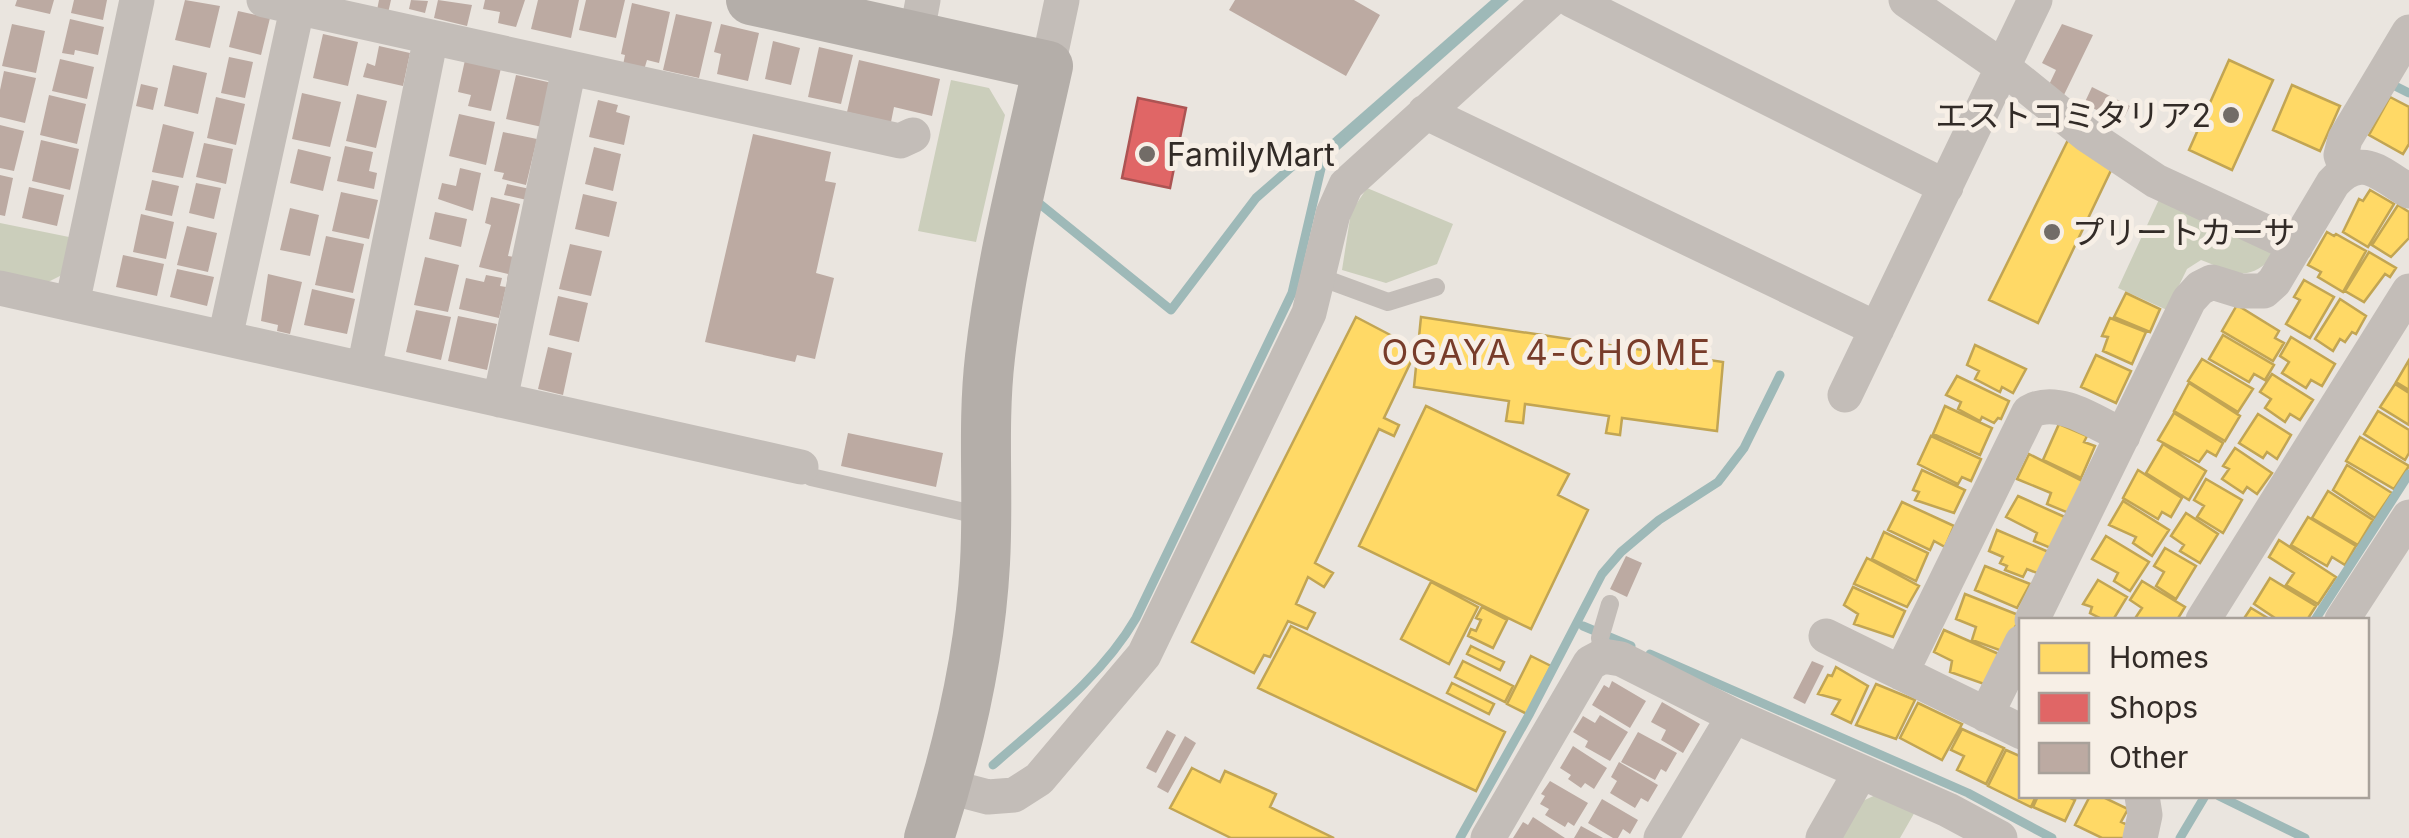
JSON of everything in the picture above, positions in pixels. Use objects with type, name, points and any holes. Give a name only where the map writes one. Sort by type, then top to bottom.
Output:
[{"type":"street","points":[[72,304],[137,0]]},
{"type":"street","points":[[752,0],[920,18],[1048,66]]},
{"type":"street","points":[[928,838],[946,786],[976,636],[987,517],[986,402],[1000,286],[1062,0]]},
{"type":"street","points":[[946,786],[1001,796],[1014,795],[1039,779],[1144,656],[1309,313],[1333,214],[1346,185],[1550,0]]},
{"type":"street","points":[[1572,0],[1946,187]]},
{"type":"street","points":[[1906,0],[2156,182],[2296,246]]},
{"type":"street","points":[[1845,395],[2035,0]]},
{"type":"street","points":[[226,338],[286,2],[900,141],[913,136]]},
{"type":"street","points":[[2346,169],[2341,155],[2345,140],[2409,32]]},
{"type":"street","points":[[364,369],[431,37]]},
{"type":"street","points":[[500,400],[568,68]]},
{"type":"street","points":[[1424,112],[1877,330]]},
{"type":"street","points":[[2033,618],[2188,300],[2212,282],[2241,291],[2264,291],[2274,282],[2346,169],[2369,167],[2409,191]]},
{"type":"street","points":[[0,288],[801,466]]},
{"type":"street","points":[[2203,618],[2397,338],[2409,291]]},
{"type":"street","points":[[1900,673],[2029,412],[2039,406],[2065,409],[2123,436]]},
{"type":"street","points":[[2343,618],[2409,517]]},
{"type":"street","points":[[1826,636],[2019,731]]},
{"type":"street","points":[[1488,838],[1602,640],[1621,659],[1734,716],[1948,810],[2000,838]]},
{"type":"street","points":[[1986,715],[2019,648]]},
{"type":"street","points":[[1661,838],[1734,716]]},
{"type":"street","points":[[1823,838],[1860,772]]},
{"type":"street","points":[[2140,838],[2146,815],[2142,798]]},
{"type":"lane","points":[[1320,277],[1388,302],[1436,287]]},
{"type":"lane","points":[[801,466],[810,477],[987,517]]},
{"type":"lane","points":[[1602,640],[1610,604]]},
{"type":"green space","points":[[951,80],[989,88],[1005,115],[976,242],[918,231]]},
{"type":"green space","points":[[1367,188],[1453,224],[1437,264],[1386,283],[1342,270],[1351,212]]},
{"type":"green space","points":[[2162,193],[2277,251],[2259,268],[2243,273],[2201,260],[2187,269],[2167,310],[2118,288]]},
{"type":"green space","points":[[0,223],[69,237],[62,275],[46,283],[0,273]]},
{"type":"green space","points":[[1880,793],[1916,810],[1900,838],[1836,838],[1856,804]]},
{"type":"water","points":[[1491,0],[1509,0],[1339,150],[1331,140]]},
{"type":"building: Homes","name":"エストコミタリア2","points":[[2229,60],[2273,80],[2232,170],[2189,150]]},
{"type":"building: Homes","points":[[2292,85],[2340,106],[2320,151],[2273,130]]},
{"type":"building: Homes","points":[[2390,97],[2409,107],[2409,144],[2403,154],[2369,135]]},
{"type":"building: Homes","name":"プリートカーサ","points":[[2068,140],[2114,164],[2038,323],[1989,300]]},
{"type":"building: Homes","points":[[2370,190],[2394,204],[2368,247],[2343,232],[2359,199],[2363,201]]},
{"type":"building: Homes","points":[[2398,205],[2409,212],[2409,238],[2391,257],[2372,245]]},
{"type":"building: Homes","points":[[2327,232],[2366,251],[2343,292],[2318,277],[2321,272],[2308,265]]},
{"type":"building: Homes","points":[[2369,252],[2396,268],[2390,277],[2385,274],[2364,302],[2345,291]]},
{"type":"building: Homes","points":[[2304,280],[2334,297],[2310,338],[2286,324],[2300,300],[2294,297]]},
{"type":"building: Homes","points":[[2126,293],[2160,309],[2150,332],[2114,317]]},
{"type":"building: Homes","points":[[2340,299],[2366,316],[2356,334],[2352,332],[2345,342],[2340,339],[2333,351],[2315,339]]},
{"type":"building: Homes","points":[[2237,305],[2279,331],[2275,338],[2284,343],[2273,361],[2222,331]]},
{"type":"building: Homes","points":[[1356,317],[1417,349],[1384,418],[1399,425],[1394,436],[1379,429],[1315,563],[1333,573],[1324,587],[1308,577],[1296,604],[1315,613],[1307,629],[1288,621],[1270,657],[1264,655],[1254,673],[1192,642]]},
{"type":"building: Homes","points":[[1421,317],[1723,362],[1717,431],[1622,418],[1620,435],[1606,433],[1609,416],[1525,404],[1523,423],[1506,421],[1509,401],[1414,387]]},
{"type":"building: Homes","points":[[2110,318],[2146,332],[2132,364],[2103,351],[2108,337],[2102,336]]},
{"type":"building: Homes","points":[[2223,335],[2274,365],[2265,380],[2254,374],[2249,382],[2209,359]]},
{"type":"building: Homes","points":[[2291,337],[2335,364],[2322,386],[2311,380],[2306,388],[2282,373],[2289,362],[2280,356]]},
{"type":"building: Homes","points":[[1975,345],[2026,369],[2013,393],[2002,387],[2000,392],[1975,379],[1979,371],[1967,365]]},
{"type":"building: Homes","points":[[2096,355],[2131,371],[2116,403],[2081,387]]},
{"type":"building: Homes","points":[[2202,359],[2253,389],[2238,412],[2188,381]]},
{"type":"building: Homes","points":[[2409,360],[2409,390],[2396,382]]},
{"type":"building: Homes","points":[[2272,374],[2313,400],[2300,420],[2290,414],[2285,422],[2265,408],[2271,399],[2260,392]]},
{"type":"building: Homes","points":[[1957,376],[2009,401],[2001,419],[1994,423],[1982,417],[1980,421],[1958,409],[1961,402],[1946,395]]},
{"type":"building: Homes","points":[[2189,383],[2240,416],[2225,441],[2174,411]]},
{"type":"building: Homes","points":[[2395,384],[2409,393],[2409,425],[2380,407]]},
{"type":"building: Homes","points":[[1426,406],[1569,474],[1558,495],[1588,510],[1531,629],[1359,546]]},
{"type":"building: Homes","points":[[1945,406],[1992,428],[1980,455],[1933,434]]},
{"type":"building: Homes","points":[[2378,411],[2409,430],[2409,453],[2405,460],[2364,434]]},
{"type":"building: Homes","points":[[2174,413],[2223,443],[2216,456],[2207,451],[2199,462],[2158,440]]},
{"type":"building: Homes","points":[[2258,414],[2291,435],[2277,459],[2267,452],[2263,458],[2239,443]]},
{"type":"building: Homes","points":[[2059,424],[2087,436],[2084,442],[2095,446],[2081,478],[2043,460]]},
{"type":"building: Homes","points":[[1931,436],[1981,459],[1971,481],[1962,477],[1958,484],[1918,464]]},
{"type":"building: Homes","points":[[2360,437],[2409,466],[2394,489],[2346,461]]},
{"type":"building: Homes","points":[[2163,444],[2206,471],[2189,500],[2146,473]]},
{"type":"building: Homes","points":[[2235,448],[2272,473],[2257,494],[2247,487],[2243,493],[2222,479],[2229,469],[2223,466]]},
{"type":"building: Homes","points":[[2029,454],[2088,484],[2071,514],[2047,504],[2051,493],[2017,479]]},
{"type":"building: Homes","points":[[2347,465],[2392,493],[2375,518],[2333,490]]},
{"type":"building: Homes","points":[[1922,470],[1965,490],[1954,513],[1915,500],[1919,492],[1913,490]]},
{"type":"building: Homes","points":[[2138,470],[2182,498],[2171,517],[2162,512],[2158,519],[2123,498]]},
{"type":"building: Homes","points":[[2206,479],[2242,500],[2223,533],[2197,517],[2204,506],[2194,500]]},
{"type":"building: Homes","points":[[2328,491],[2373,520],[2358,545],[2312,518]]},
{"type":"building: Homes","points":[[2018,496],[2067,518],[2053,549],[2034,541],[2037,533],[2006,517]]},
{"type":"building: Homes","points":[[2123,501],[2169,530],[2152,556],[2133,543],[2136,537],[2109,525]]},
{"type":"building: Homes","points":[[1902,502],[1954,526],[1945,547],[1934,541],[1930,550],[1888,530]]},
{"type":"building: Homes","points":[[2186,513],[2218,534],[2200,563],[2180,551],[2184,545],[2171,536]]},
{"type":"building: Homes","points":[[2308,517],[2356,546],[2345,565],[2332,557],[2327,566],[2291,545]]},
{"type":"building: Homes","points":[[1997,530],[2051,553],[2042,575],[2027,569],[2023,577],[2005,570],[2007,566],[2000,563],[2003,557],[1989,551]]},
{"type":"building: Homes","points":[[1884,532],[1928,553],[1916,581],[1872,559]]},
{"type":"building: Homes","points":[[2106,536],[2149,562],[2130,591],[2114,581],[2118,573],[2092,559]]},
{"type":"building: Homes","points":[[2279,540],[2336,577],[2318,604],[2286,585],[2294,573],[2269,557]]},
{"type":"building: Homes","points":[[2165,548],[2196,566],[2176,599],[2156,586],[2164,572],[2154,566]]},
{"type":"building: Homes","points":[[1867,558],[1919,586],[1907,607],[1854,584]]},
{"type":"building: Homes","points":[[1985,566],[2030,584],[2017,608],[1975,590]]},
{"type":"building: Homes","points":[[2270,578],[2316,606],[2308,618],[2275,618],[2254,604]]},
{"type":"building: Homes","points":[[2098,580],[2127,597],[2114,618],[2100,618],[2090,613],[2092,607],[2083,604]]},
{"type":"building: Homes","points":[[2142,581],[2185,607],[2178,618],[2138,618],[2142,608],[2130,600]]},
{"type":"building: Homes","points":[[1431,582],[1478,607],[1449,664],[1401,639]]},
{"type":"building: Homes","points":[[1853,587],[1905,611],[1893,637],[1854,624],[1858,614],[1844,605]]},
{"type":"building: Homes","points":[[1965,594],[2021,616],[2002,651],[1972,640],[1976,627],[1956,619]]},
{"type":"building: Homes","points":[[1482,607],[1507,620],[1493,648],[1468,636],[1471,629],[1476,631],[1481,620],[1476,618]]},
{"type":"building: Homes","points":[[2251,608],[2268,618],[2244,618]]},
{"type":"building: Homes","points":[[1291,626],[1505,732],[1476,791],[1258,688]]},
{"type":"building: Homes","points":[[1944,630],[2001,655],[1987,685],[1950,672],[1952,661],[1934,652]]},
{"type":"building: Homes","points":[[1471,646],[1504,662],[1500,670],[1467,654]]},
{"type":"building: Homes","points":[[1531,656],[1551,666],[1527,714],[1507,704]]},
{"type":"building: Homes","points":[[1463,661],[1513,686],[1505,702],[1455,677]]},
{"type":"building: Homes","points":[[1836,667],[1868,686],[1851,723],[1832,714],[1840,700],[1818,694]]},
{"type":"building: Homes","points":[[1452,683],[1494,704],[1489,714],[1447,693]]},
{"type":"building: Homes","points":[[1876,684],[1915,700],[1896,739],[1856,725]]},
{"type":"building: Homes","points":[[1918,703],[1962,724],[1942,760],[1900,738]]},
{"type":"building: Homes","points":[[1962,729],[2004,748],[1986,784],[1957,770],[1964,756],[1951,750]]},
{"type":"building: Homes","points":[[2006,750],[2019,756],[2019,798],[2035,798],[2031,807],[1988,786]]},
{"type":"building: Homes","points":[[1192,768],[1220,782],[1225,771],[1276,794],[1270,807],[1334,838],[1231,838],[1170,808]]},
{"type":"building: Homes","points":[[2037,798],[2075,800],[2065,821],[2033,807]]},
{"type":"building: Homes","points":[[2089,798],[2105,798],[2128,809],[2121,822],[2130,826],[2124,838],[2102,838],[2075,825]]},
{"type":"building: Shops","points":[[1138,98],[1186,108],[1170,188],[1122,178]]},
{"type":"building: Other","points":[[17,0],[54,0],[50,14],[15,6]]},
{"type":"building: Other","points":[[74,0],[107,0],[103,20],[71,13]]},
{"type":"building: Other","points":[[185,0],[220,6],[210,48],[175,40]]},
{"type":"building: Other","points":[[379,0],[391,0],[388,13],[377,10]]},
{"type":"building: Other","points":[[411,0],[428,1],[425,13],[409,9]]},
{"type":"building: Other","points":[[438,0],[472,5],[467,26],[434,18]]},
{"type":"building: Other","points":[[485,0],[525,0],[516,27],[498,23],[500,12],[483,9]]},
{"type":"building: Other","points":[[538,0],[579,0],[571,38],[531,29]]},
{"type":"building: Other","points":[[586,0],[625,0],[616,38],[579,30]]},
{"type":"building: Other","points":[[1235,0],[1354,0],[1380,15],[1346,76],[1229,10]]},
{"type":"building: Other","points":[[632,3],[670,12],[659,63],[647,60],[644,70],[623,65],[625,55],[621,54]]},
{"type":"building: Other","points":[[238,11],[270,18],[261,55],[229,47]]},
{"type":"building: Other","points":[[676,14],[712,22],[699,78],[663,70]]},
{"type":"building: Other","points":[[70,19],[104,27],[98,55],[75,50],[74,55],[62,53]]},
{"type":"building: Other","points":[[12,24],[45,31],[36,73],[2,66]]},
{"type":"building: Other","points":[[721,24],[759,33],[748,81],[717,74],[721,54],[714,52]]},
{"type":"building: Other","points":[[2062,24],[2093,35],[2062,99],[2046,91],[2056,70],[2042,63]]},
{"type":"building: Other","points":[[323,34],[358,42],[348,86],[313,78]]},
{"type":"building: Other","points":[[773,41],[800,48],[791,85],[765,79]]},
{"type":"building: Other","points":[[379,46],[410,53],[403,86],[363,77],[367,63],[375,66]]},
{"type":"building: Other","points":[[819,47],[853,55],[841,104],[808,97]]},
{"type":"building: Other","points":[[229,57],[253,62],[245,98],[221,93]]},
{"type":"building: Other","points":[[60,59],[94,67],[87,99],[52,91]]},
{"type":"building: Other","points":[[465,60],[501,68],[491,111],[468,106],[471,95],[458,92]]},
{"type":"building: Other","points":[[859,60],[940,79],[932,116],[894,107],[891,122],[847,112]]},
{"type":"building: Other","points":[[173,65],[207,73],[198,114],[164,106]]},
{"type":"building: Other","points":[[4,71],[36,78],[25,123],[0,117]]},
{"type":"building: Other","points":[[516,75],[552,83],[542,127],[506,119]]},
{"type":"building: Other","points":[[141,84],[158,88],[153,110],[136,106]]},
{"type":"building: Other","points":[[2092,87],[2130,106],[2122,122],[2084,104]]},
{"type":"building: Other","points":[[302,93],[341,102],[330,147],[292,139]]},
{"type":"building: Other","points":[[357,94],[387,101],[376,148],[346,141]]},
{"type":"building: Other","points":[[49,95],[86,104],[77,144],[40,135]]},
{"type":"building: Other","points":[[216,97],[245,104],[236,145],[207,138]]},
{"type":"building: Other","points":[[598,100],[618,105],[616,112],[630,116],[624,145],[589,137]]},
{"type":"building: Other","points":[[459,114],[495,122],[486,165],[449,156]]},
{"type":"building: Other","points":[[163,124],[194,132],[183,178],[152,172]]},
{"type":"building: Other","points":[[0,125],[24,131],[14,171],[0,168]]},
{"type":"building: Other","points":[[503,132],[537,139],[526,185],[502,179],[504,173],[494,171]]},
{"type":"building: Other","points":[[753,134],[831,152],[825,181],[836,183],[816,273],[834,278],[815,359],[797,355],[795,362],[705,342]]},
{"type":"building: Other","points":[[41,140],[79,149],[70,190],[32,181]]},
{"type":"building: Other","points":[[204,143],[233,149],[226,184],[196,177]]},
{"type":"building: Other","points":[[345,146],[373,152],[369,171],[377,173],[374,189],[337,181]]},
{"type":"building: Other","points":[[594,147],[621,154],[613,191],[585,184]]},
{"type":"building: Other","points":[[298,149],[331,157],[323,191],[290,183]]},
{"type":"building: Other","points":[[460,168],[481,173],[473,211],[438,199],[442,183],[456,186]]},
{"type":"building: Other","points":[[0,175],[13,178],[5,216],[0,215]]},
{"type":"building: Other","points":[[152,180],[179,186],[172,216],[145,210]]},
{"type":"building: Other","points":[[196,183],[221,188],[214,219],[189,213]]},
{"type":"building: Other","points":[[507,184],[530,189],[527,200],[504,195]]},
{"type":"building: Other","points":[[29,187],[64,195],[57,226],[22,218]]},
{"type":"building: Other","points":[[341,192],[378,200],[369,239],[332,231]]},
{"type":"building: Other","points":[[583,194],[617,202],[609,237],[575,229]]},
{"type":"building: Other","points":[[491,197],[520,204],[508,256],[521,258],[515,282],[507,280],[508,274],[479,267],[491,225],[485,223]]},
{"type":"building: Other","points":[[290,208],[319,215],[310,256],[280,250]]},
{"type":"building: Other","points":[[435,212],[467,219],[461,247],[429,239]]},
{"type":"building: Other","points":[[141,214],[174,222],[166,259],[133,252]]},
{"type":"building: Other","points":[[187,226],[217,233],[208,272],[177,265]]},
{"type":"building: Other","points":[[326,236],[364,244],[353,293],[315,285]]},
{"type":"building: Other","points":[[570,244],[602,251],[591,296],[559,289]]},
{"type":"building: Other","points":[[123,255],[164,264],[157,296],[116,287]]},
{"type":"building: Other","points":[[425,257],[459,265],[448,312],[414,305]]},
{"type":"building: Other","points":[[177,269],[214,277],[207,306],[170,297]]},
{"type":"building: Other","points":[[268,274],[302,282],[290,334],[277,331],[278,325],[261,321]]},
{"type":"building: Other","points":[[486,275],[502,278],[500,286],[506,287],[499,318],[459,309],[466,278],[484,282]]},
{"type":"building: Other","points":[[312,289],[355,299],[347,334],[304,325]]},
{"type":"building: Other","points":[[558,296],[588,303],[579,342],[549,335]]},
{"type":"building: Other","points":[[416,310],[451,317],[441,360],[406,352]]},
{"type":"building: Other","points":[[458,316],[497,324],[487,370],[448,361]]},
{"type":"building: Other","points":[[548,347],[572,353],[563,395],[538,389]]},
{"type":"building: Other","points":[[848,433],[943,453],[936,487],[841,466]]},
{"type":"building: Other","points":[[1626,556],[1642,563],[1627,597],[1610,589]]},
{"type":"building: Other","points":[[1812,661],[1824,666],[1805,704],[1793,698]]},
{"type":"building: Other","points":[[1612,681],[1646,701],[1630,728],[1592,705],[1604,685],[1609,688]]},
{"type":"building: Other","points":[[1662,702],[1700,724],[1683,753],[1661,740],[1666,730],[1651,722]]},
{"type":"building: Other","points":[[1600,715],[1628,732],[1610,761],[1585,747],[1588,741],[1573,732],[1583,716],[1595,723]]},
{"type":"building: Other","points":[[1167,730],[1176,735],[1156,773],[1146,768]]},
{"type":"building: Other","points":[[1638,732],[1677,753],[1666,772],[1661,769],[1655,780],[1621,762]]},
{"type":"building: Other","points":[[1185,736],[1196,743],[1168,793],[1157,787]]},
{"type":"building: Other","points":[[1573,746],[1607,768],[1594,789],[1585,783],[1581,788],[1560,768]]},
{"type":"building: Other","points":[[1619,762],[1658,785],[1648,802],[1641,798],[1635,808],[1610,793],[1617,781],[1611,777]]},
{"type":"building: Other","points":[[1550,781],[1588,803],[1574,826],[1568,822],[1565,827],[1545,815],[1549,809],[1540,804],[1545,796],[1541,794]]},
{"type":"building: Other","points":[[1602,799],[1638,820],[1630,834],[1623,829],[1618,838],[1613,838],[1588,823]]},
{"type":"building: Other","points":[[1533,817],[1565,838],[1513,838],[1523,822],[1528,825]]},
{"type":"building: Other","points":[[1581,826],[1603,838],[1574,838]]},
{"type":"waterway","points":[[2393,85],[2409,93]]},
{"type":"waterway","points":[[993,765],[1089,679],[1136,618],[1292,293],[1323,160],[1341,139]]},
{"type":"waterway","points":[[1035,200],[1171,310],[1256,198],[1304,156]]},
{"type":"waterway","points":[[1460,838],[1602,574],[1659,520],[1718,482],[1744,448],[1780,375]]},
{"type":"waterway","points":[[2316,618],[2409,474]]},
{"type":"waterway","points":[[1583,626],[1631,646]]},
{"type":"waterway","points":[[1650,654],[1968,793],[2052,838]]},
{"type":"waterway","points":[[2180,838],[2204,798]]},
{"type":"waterway","points":[[2223,798],[2305,838]]},
{"type":"place","name":"エストコミタリア2","points":[[2231,115]]},
{"type":"place","name":"FamilyMart","points":[[1147,154]]},
{"type":"place","name":"プリートカーサ","points":[[2052,232]]},
{"type":"district","name":"OGAYA 4-CHOME","points":[[1547,352]]}]
